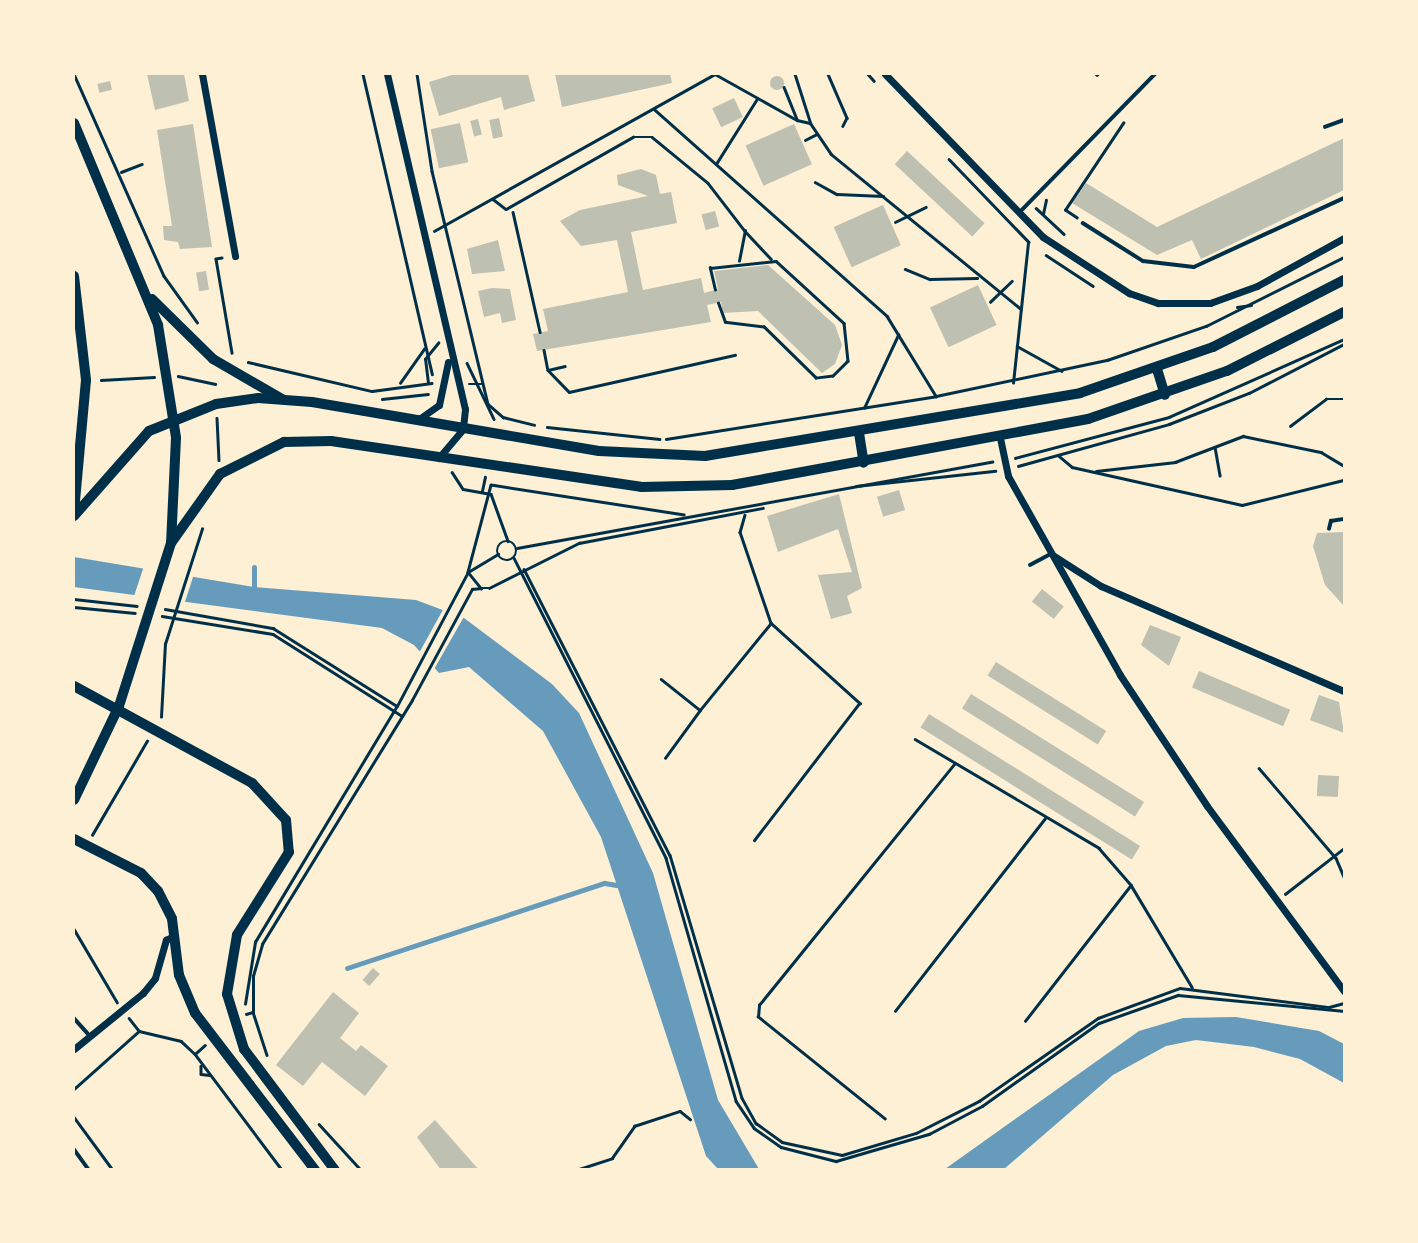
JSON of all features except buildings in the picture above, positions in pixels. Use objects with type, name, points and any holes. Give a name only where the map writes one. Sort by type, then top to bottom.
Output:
[{"type":"main road","points":[[74,123],[148,296],[175,416],[171,543],[119,706],[74,800]]},
{"type":"main road","points":[[74,276],[86,380],[74,515]]},
{"type":"main road","points":[[74,515],[138,439],[175,416],[216,404],[282,399],[501,435],[669,457],[859,433],[1035,404],[1157,369],[1242,334],[1345,280]]},
{"type":"main road","points":[[148,296],[213,359],[282,399]]},
{"type":"main road","points":[[171,543],[214,480],[267,446],[321,440],[496,466],[682,489],[864,463],[1000,438],[1165,395],[1252,360],[1345,312]]},
{"type":"main road","points":[[1157,369],[1165,395]]},
{"type":"main road","points":[[859,433],[864,463]]},
{"type":"main road","points":[[74,686],[155,726],[266,793],[289,829],[284,864],[233,949],[231,1013],[244,1049],[335,1170]]},
{"type":"main road","points":[[74,839],[150,881],[175,935],[183,986],[206,1031],[315,1170]]},
{"type":"street","points":[[202,74],[235,256]]},
{"type":"street","points":[[387,74],[448,355],[459,384],[463,429],[442,458]]},
{"type":"street","points":[[885,74],[1018,214],[1102,279],[1158,303],[1185,305],[1235,296],[1345,238]]},
{"type":"street","points":[[415,421],[444,394],[448,355]]},
{"type":"street","points":[[1000,438],[1008,476],[1051,554],[1170,753],[1275,900],[1345,991]]},
{"type":"street","points":[[1051,554],[1101,586],[1345,691]]},
{"type":"street","points":[[74,1049],[142,993],[155,978],[166,940],[175,935]]},
{"type":"lane","points":[[1018,214],[1155,74]]},
{"type":"lane","points":[[1325,127],[1345,120]]},
{"type":"lane","points":[[1083,223],[1143,261],[1194,267],[1345,198]]},
{"type":"lane","points":[[1329,529],[1331,521],[1345,519]]},
{"type":"lane","points":[[1030,565],[1051,554]]},
{"type":"lane","points":[[74,1017],[89,1036]]},
{"type":"lane","points":[[74,1149],[89,1170]]},
{"type":"path","points":[[74,74],[121,173],[164,276],[201,327]]},
{"type":"path","points":[[224,350],[232,355],[372,391],[400,383],[434,383],[424,349],[363,74]]},
{"type":"path","points":[[417,74],[446,225],[488,404],[503,417],[694,439],[1013,383],[1062,371],[1206,326],[1345,257]]},
{"type":"path","points":[[422,236],[715,74],[797,120],[811,124]]},
{"type":"path","points":[[795,74],[811,124],[831,155],[883,196],[1000,298],[1021,309]]},
{"type":"path","points":[[828,74],[847,118],[843,127]]},
{"type":"path","points":[[74,80],[80,85]]},
{"type":"path","points":[[784,87],[797,120]]},
{"type":"path","points":[[716,164],[758,98]]},
{"type":"path","points":[[653,108],[887,317],[936,396]]},
{"type":"path","points":[[1083,223],[1065,210],[1128,117]]},
{"type":"path","points":[[806,140],[817,134]]},
{"type":"path","points":[[492,198],[506,209],[633,138],[652,137],[708,183],[745,231],[771,259],[848,328],[850,353],[839,372],[822,379],[810,376],[764,327],[724,322],[718,303]]},
{"type":"path","points":[[121,173],[142,164]]},
{"type":"path","points":[[815,182],[836,194],[883,196]]},
{"type":"path","points":[[1042,214],[1046,200]]},
{"type":"path","points":[[895,222],[926,207]]},
{"type":"path","points":[[513,212],[540,332]]},
{"type":"path","points":[[737,263],[745,231]]},
{"type":"path","points":[[1013,383],[1028,242]]},
{"type":"path","points":[[216,259],[232,355]]},
{"type":"path","points":[[715,290],[710,268],[771,259]]},
{"type":"path","points":[[905,269],[930,279],[977,278]]},
{"type":"path","points":[[990,302],[1000,298],[1012,281]]},
{"type":"path","points":[[864,408],[898,335]]},
{"type":"path","points":[[427,356],[444,336]]},
{"type":"path","points":[[1345,344],[1225,403],[1059,455],[1064,464],[1242,505],[1345,480]]},
{"type":"path","points":[[1017,346],[1062,371]]},
{"type":"path","points":[[400,383],[424,349]]},
{"type":"path","points":[[544,350],[548,370],[569,392],[735,355]]},
{"type":"path","points":[[548,370],[565,366]]},
{"type":"path","points":[[215,393],[220,372]]},
{"type":"path","points":[[95,380],[159,376]]},
{"type":"path","points":[[183,376],[215,384]]},
{"type":"path","points":[[363,411],[379,399],[431,394],[428,383]]},
{"type":"path","points":[[459,384],[483,384]]},
{"type":"path","points":[[1290,426],[1326,398],[1345,399]]},
{"type":"path","points":[[217,416],[219,460]]},
{"type":"path","points":[[501,435],[503,417]]},
{"type":"path","points":[[1094,472],[1175,462],[1229,437],[1263,439],[1321,452],[1345,466]]},
{"type":"path","points":[[1217,444],[1220,476]]},
{"type":"path","points":[[442,458],[463,488],[489,492]]},
{"type":"path","points":[[231,1013],[246,1003],[255,942],[395,711],[468,572],[496,466]]},
{"type":"path","points":[[412,700],[472,589],[481,588],[519,572],[579,542],[745,515],[848,486],[954,475]]},
{"type":"path","points":[[493,485],[688,516]]},
{"type":"path","points":[[489,492],[508,541],[517,548],[688,516],[773,505]]},
{"type":"path","points":[[745,515],[740,532],[771,623],[860,703],[755,840]]},
{"type":"path","points":[[86,845],[165,712],[165,644],[202,529]]},
{"type":"path","points":[[468,572],[498,554],[508,541]]},
{"type":"path","points":[[517,548],[514,558],[519,572],[666,858],[736,1101],[754,1128],[781,1147],[836,1161],[929,1134],[982,1106],[1099,1023],[1178,995],[1345,1011]]},
{"type":"path","points":[[498,554],[514,558]]},
{"type":"path","points":[[524,569],[670,855],[742,1098],[768,1134],[825,1156],[916,1133],[963,1111],[1098,1018],[1192,987],[1329,1007],[1345,1002]]},
{"type":"path","points":[[468,572],[481,588]]},
{"type":"path","points":[[74,599],[259,623],[397,706]]},
{"type":"path","points":[[74,607],[140,613]]},
{"type":"path","points":[[152,615],[273,634],[402,716]]},
{"type":"path","points":[[665,758],[700,710],[771,623]]},
{"type":"path","points":[[661,679],[700,710]]},
{"type":"path","points":[[915,739],[1099,848],[1132,886],[1192,987]]},
{"type":"path","points":[[885,1119],[758,1017],[759,1004],[955,763]]},
{"type":"path","points":[[1259,768],[1336,858],[1345,877]]},
{"type":"path","points":[[895,1012],[1045,818]]},
{"type":"path","points":[[1275,900],[1336,858],[1345,848]]},
{"type":"path","points":[[1025,1021],[1132,886]]},
{"type":"path","points":[[253,1012],[270,1062]]},
{"type":"path","points":[[74,1089],[139,1031]]},
{"type":"path","points":[[188,1045],[206,1031]]},
{"type":"path","points":[[195,1054],[202,1065],[200,1073],[209,1075],[282,1170]]},
{"type":"path","points":[[202,1065],[210,1066],[209,1075]]},
{"type":"path","points":[[576,1170],[612,1158],[635,1126],[680,1111],[690,1119]]},
{"type":"path","points":[[74,1117],[113,1170]]},
{"type":"path","points":[[313,1119],[361,1170]]},
{"type":"water","points":[[74,557],[254,587],[416,600],[464,618],[552,684],[579,713],[653,873],[718,1100],[759,1169],[718,1169],[706,1156],[601,837],[543,731],[469,667],[439,673],[414,645],[382,628],[74,587]]},
{"type":"water","points":[[1236,1017],[1319,1031],[1344,1044],[1344,1083],[1300,1059],[1254,1047],[1196,1040],[1166,1046],[1113,1075],[1004,1169],[945,1169],[1139,1031],[1183,1018]]},
{"type":"pier","points":[[144,566],[194,574],[183,608],[133,599]]},
{"type":"pier","points":[[445,606],[465,615],[433,671],[418,655]]},
{"type":"waterway","points":[[254,567],[254,592]]},
{"type":"waterway","points":[[347,968],[604,883],[623,886]]}]
